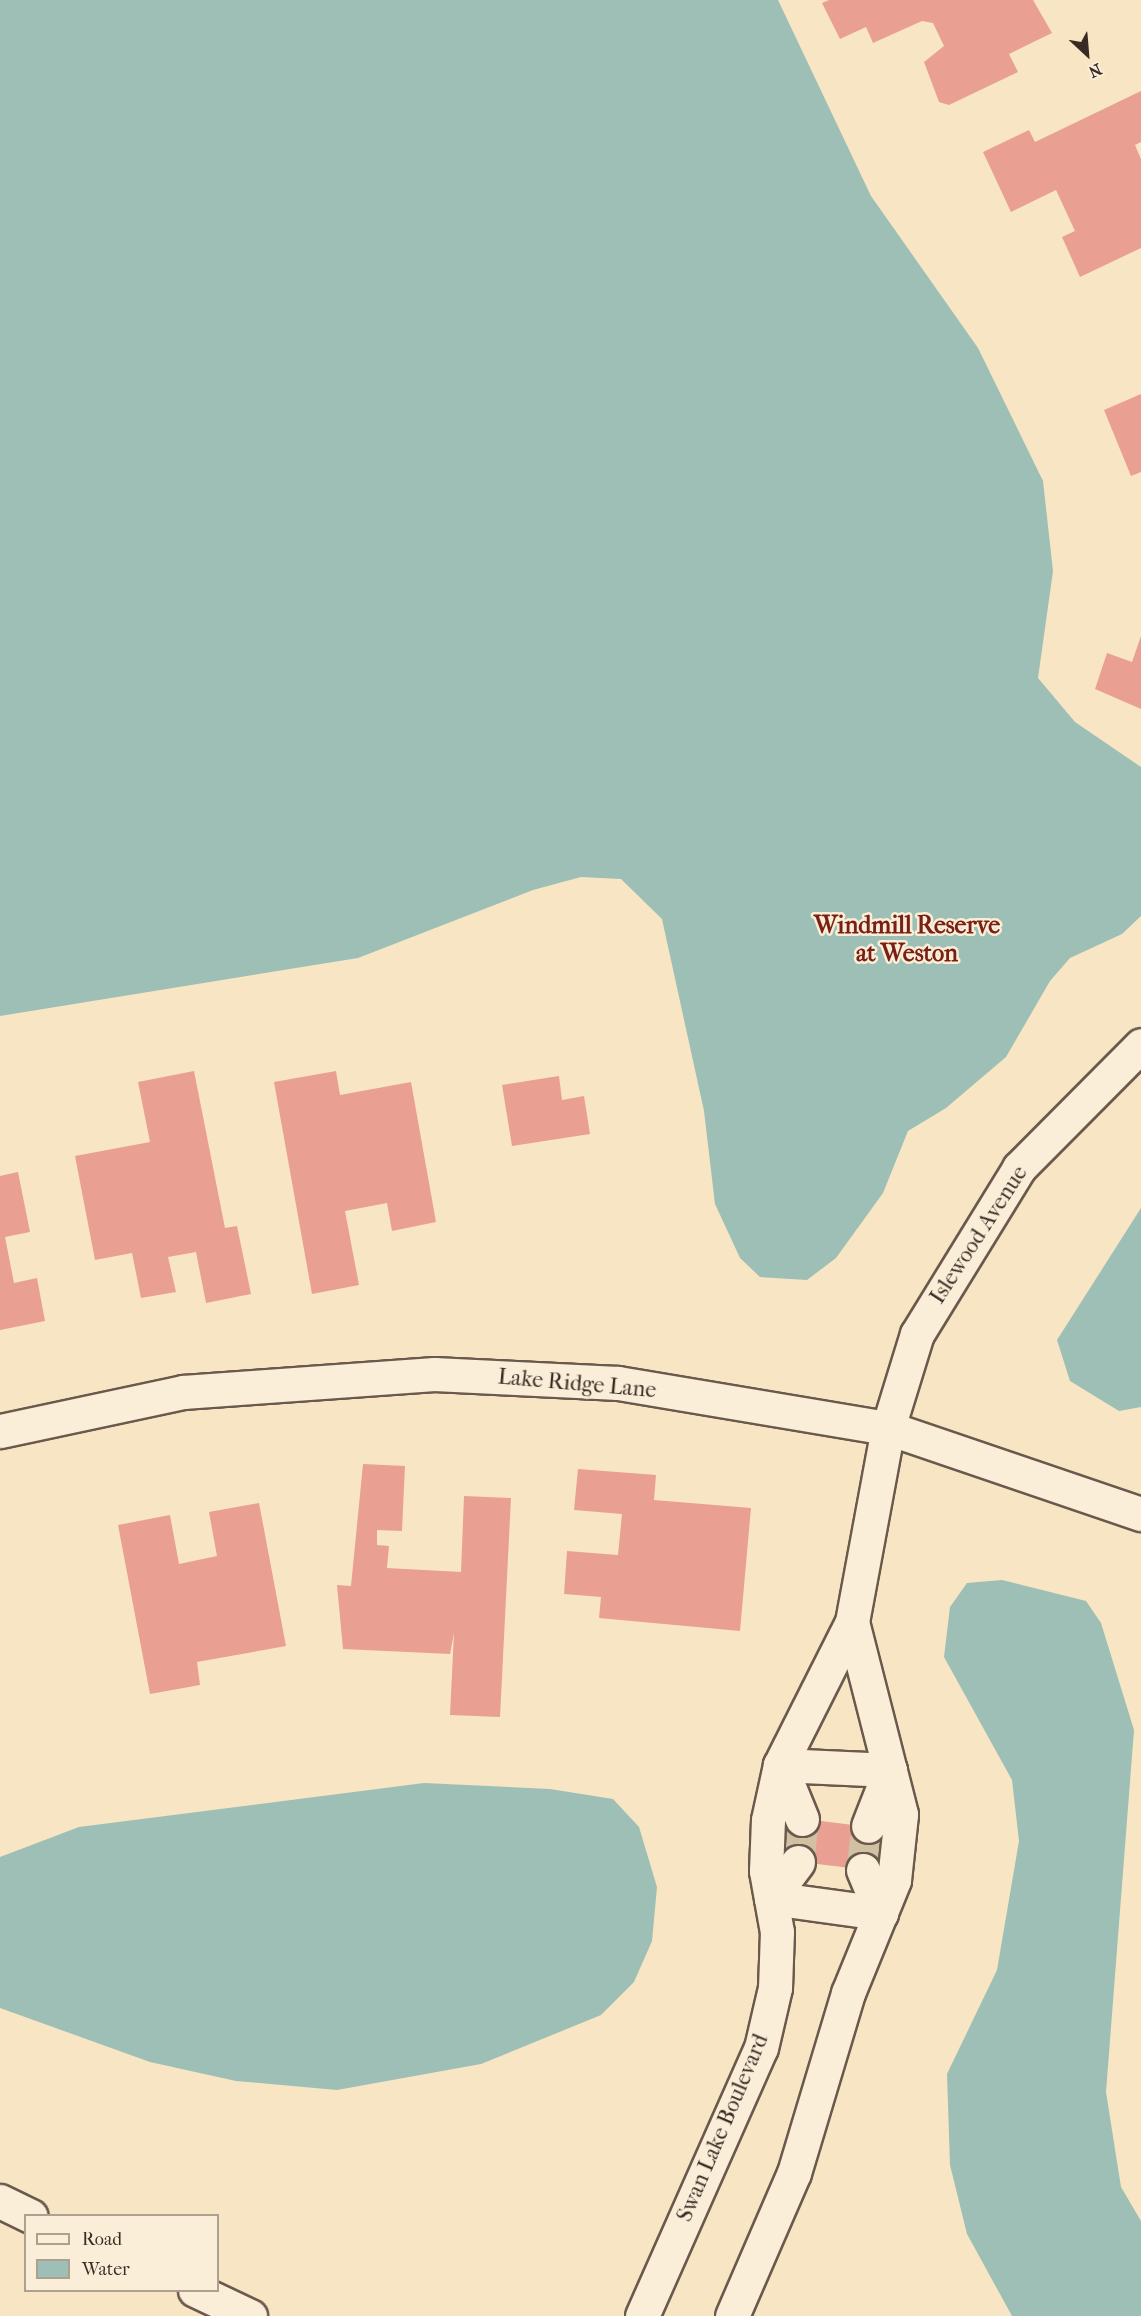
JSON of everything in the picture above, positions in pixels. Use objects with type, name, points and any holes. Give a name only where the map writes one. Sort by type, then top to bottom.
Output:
[{"type":"street","name":"Islewood Avenue","points":[[888,1428],[917,1334],[1019,1168],[1141,1045]]},
{"type":"street","name":"Lake Ridge Lane","points":[[0,1431],[183,1392],[434,1374],[618,1383],[888,1428],[1141,1514]]},
{"type":"street","name":"Swan Lake Boulevard","points":[[642,2316],[761,2048],[775,1988],[777,1932],[771,1898],[768,1820],[780,1765],[852,1622],[888,1428]]},
{"type":"street","name":"Swan Lake Boulevard","points":[[732,2316],[794,2173],[848,1993],[894,1880],[901,1814],[852,1622]]},
{"type":"street","points":[[802,1819],[780,1765],[890,1770],[868,1826]]},
{"type":"street","points":[[798,1862],[771,1898],[881,1913]]},
{"type":"street","points":[[863,1870],[881,1913]]},
{"type":"street","points":[[0,2201],[27,2214]]},
{"type":"street","points":[[199,2292],[250,2316]]},
{"type":"water","points":[[0,0],[778,0],[871,196],[978,348],[1043,481],[1053,571],[1038,678],[1075,722],[1141,767],[1141,916],[1122,934],[1070,958],[1050,981],[1006,1057],[946,1108],[908,1131],[883,1193],[836,1258],[807,1280],[760,1277],[740,1258],[715,1204],[704,1111],[662,919],[621,879],[581,877],[533,890],[358,958],[0,1016]]},
{"type":"water","points":[[1141,1208],[1141,1407],[1119,1411],[1070,1381],[1057,1340]]},
{"type":"water","points":[[1002,1580],[1086,1601],[1101,1623],[1134,1730],[1106,2092],[1121,2187],[1141,2221],[1141,2316],[1012,2316],[967,2234],[950,2165],[947,2074],[997,1970],[1019,1841],[1012,1780],[944,1657],[950,1607],[967,1583]]},
{"type":"water","points":[[424,1783],[550,1789],[613,1799],[639,1827],[657,1887],[652,1941],[634,1982],[601,2015],[481,2064],[337,2090],[236,2081],[150,2062],[0,2008],[0,1857],[79,1827]]},
{"type":"building","points":[[829,0],[1033,0],[1052,33],[1009,54],[1018,72],[949,105],[939,102],[924,62],[944,46],[933,23],[922,21],[873,43],[866,27],[840,39],[822,3]]},
{"type":"building","points":[[1141,91],[1141,142],[1135,145],[1141,159],[1141,248],[1080,277],[1062,237],[1075,231],[1056,190],[1011,212],[983,152],[1029,130],[1035,142]]},
{"type":"building","points":[[1141,394],[1141,472],[1131,476],[1104,410]]},
{"type":"building","points":[[1141,636],[1141,709],[1095,689],[1107,653],[1132,662]]},
{"type":"building","points":[[194,1071],[225,1228],[237,1226],[251,1294],[206,1303],[196,1252],[168,1257],[176,1292],[141,1298],[132,1253],[95,1260],[75,1156],[150,1142],[138,1082]]},
{"type":"building","points":[[336,1071],[340,1095],[411,1082],[436,1222],[392,1231],[387,1203],[345,1211],[359,1285],[312,1294],[274,1082]]},
{"type":"building","points":[[559,1076],[562,1100],[584,1096],[590,1134],[512,1146],[502,1085]]},
{"type":"building","points":[[18,1172],[30,1232],[5,1237],[14,1283],[37,1278],[45,1321],[0,1330],[0,1176]]},
{"type":"building","points":[[363,1464],[405,1466],[402,1531],[377,1530],[377,1545],[389,1546],[387,1568],[461,1572],[464,1496],[511,1498],[500,1717],[450,1715],[454,1633],[450,1654],[343,1649],[337,1585],[351,1586]]},
{"type":"building","points":[[578,1469],[656,1475],[654,1500],[751,1508],[740,1631],[599,1618],[601,1597],[564,1594],[567,1551],[618,1555],[622,1514],[574,1510]]},
{"type":"building","points":[[259,1503],[286,1646],[197,1662],[200,1685],[150,1694],[118,1525],[170,1515],[179,1564],[217,1556],[209,1512]]},
{"type":"building","points":[[780,1816],[892,1830],[887,1872],[775,1859]]},
{"type":"tunnel","points":[[798,1862],[802,1819]]},
{"type":"tunnel","points":[[863,1870],[868,1826]]},
{"type":"district","name":"Windmill Reserve at Weston","points":[[907,940]]}]
